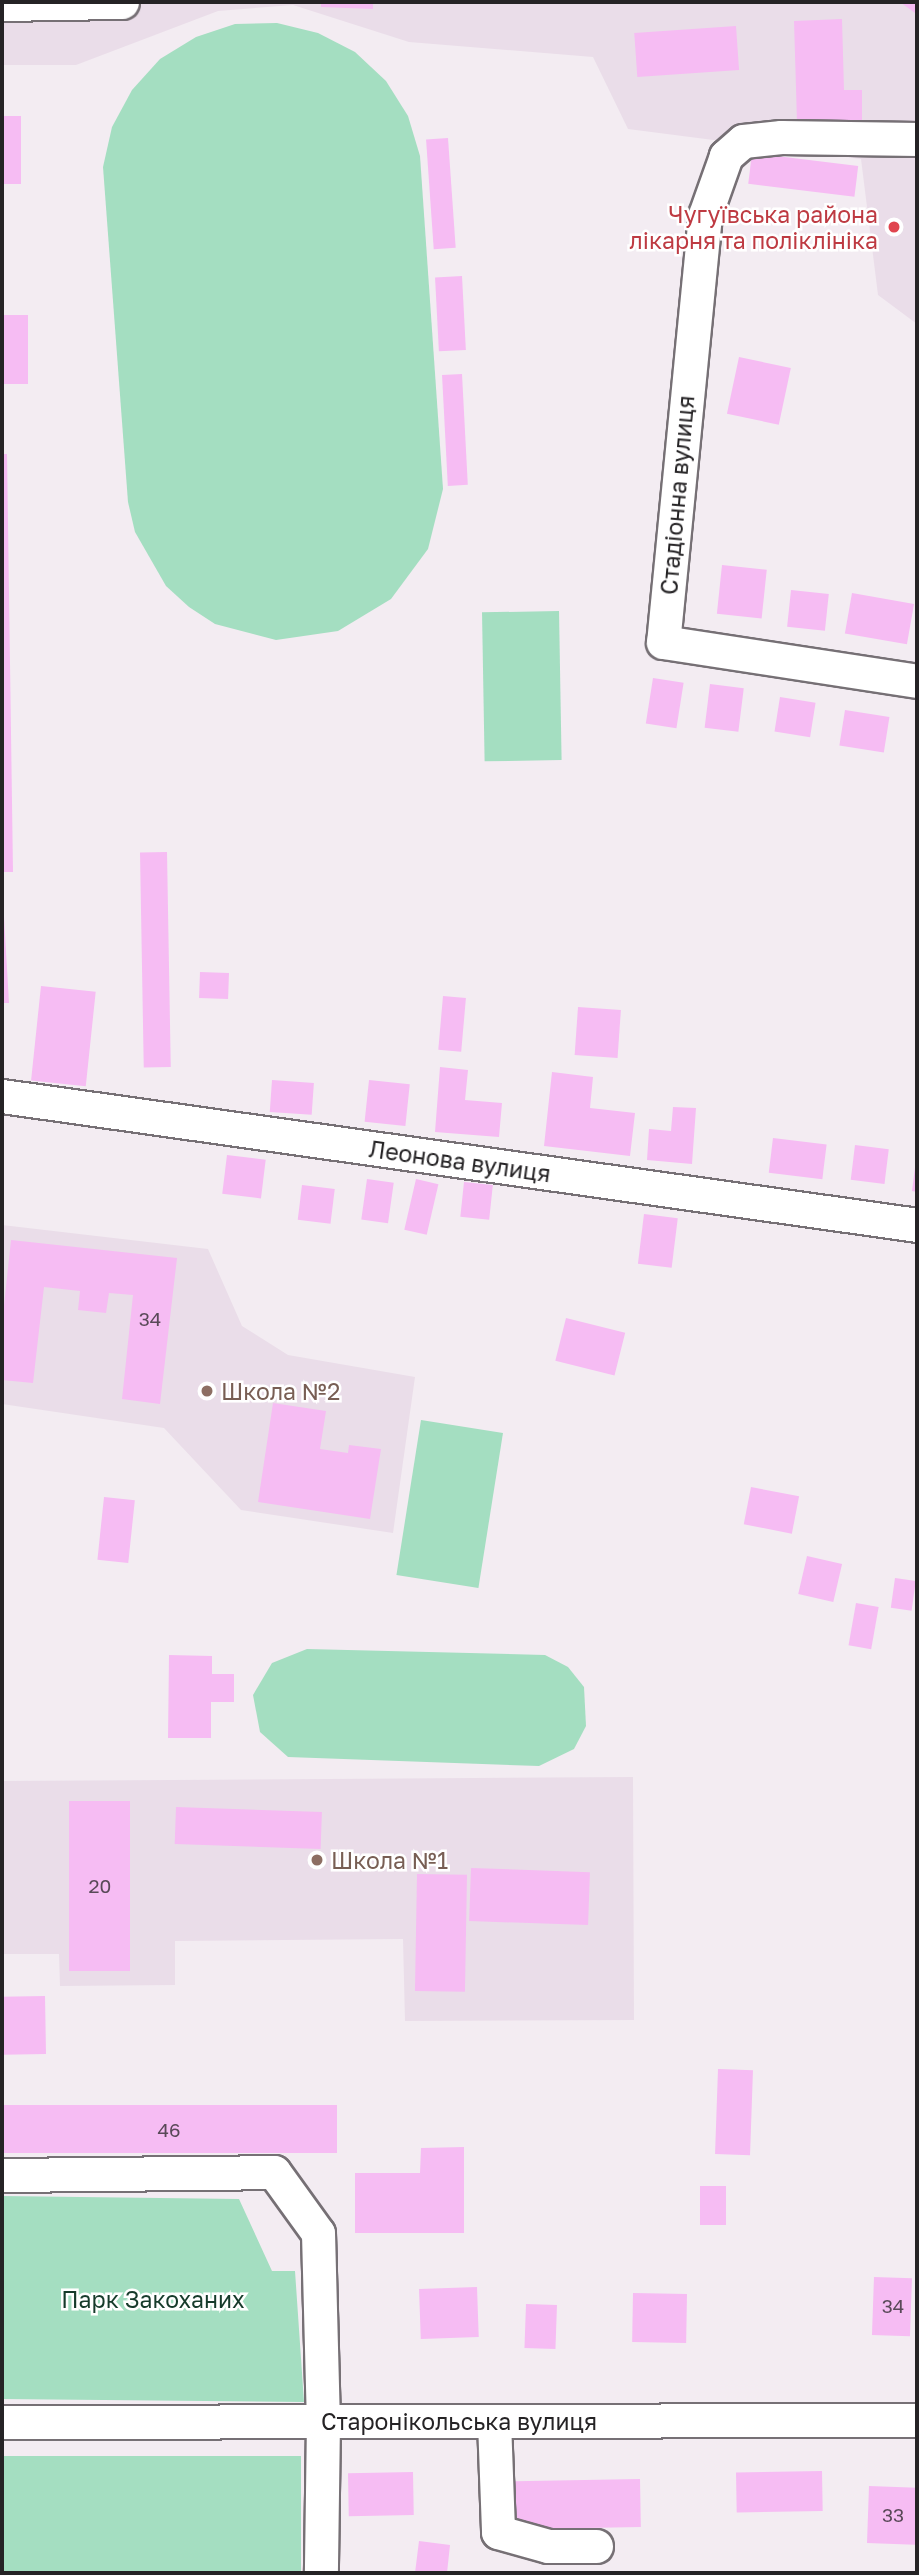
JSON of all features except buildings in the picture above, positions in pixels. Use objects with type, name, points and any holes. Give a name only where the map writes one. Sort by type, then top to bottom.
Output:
[{"type":"street","points":[[2,5],[122,2]]},
{"type":"street","name":"Стадіонна вулиця","points":[[917,139],[781,137],[743,141],[726,156],[705,215],[663,642],[917,681]]},
{"type":"street","name":"Леонова вулиця","points":[[2,1096],[917,1225]]},
{"type":"street","points":[[2,2175],[274,2172],[318,2233],[323,2421],[321,2573]]},
{"type":"street","name":"Старонікольська вулиця","points":[[2,2422],[917,2420]]},
{"type":"street","points":[[494,2421],[498,2532],[548,2560],[596,2546]]},
{"type":"shaded area","name":"Чугуївська района лікарня та поліклініка","points":[[2,2],[917,2],[917,324],[878,295],[861,159],[628,129],[593,57],[409,42],[293,5],[218,11],[76,65],[2,65]]},
{"type":"shaded area","name":"Школа №2","points":[[2,1225],[208,1249],[242,1326],[288,1355],[415,1377],[393,1533],[241,1510],[164,1428],[2,1404]]},
{"type":"shaded area","name":"Школа №1","points":[[633,1777],[634,2020],[405,2021],[403,1939],[175,1941],[175,1985],[60,1986],[59,1954],[2,1954],[2,1781]]},
{"type":"green space","points":[[277,23],[318,33],[355,52],[386,81],[408,116],[420,156],[443,489],[428,549],[391,599],[338,631],[276,640],[215,624],[189,607],[166,586],[135,532],[128,502],[103,167],[112,127],[132,90],[160,59],[196,37],[235,24]]},
{"type":"green space","points":[[559,611],[562,760],[485,761],[482,612]]},
{"type":"green space","points":[[421,1420],[503,1433],[478,1588],[396,1575]]},
{"type":"green space","points":[[307,1649],[545,1655],[568,1667],[584,1687],[586,1726],[574,1749],[539,1766],[288,1757],[260,1732],[253,1695],[272,1663]]},
{"type":"green space","name":"Парк Закоханих","points":[[2,2196],[239,2199],[272,2271],[295,2271],[304,2402],[2,2399]]},
{"type":"green space","points":[[2,2456],[301,2456],[301,2573],[2,2573]]},
{"type":"place","name":"Чугуївська района лікарня та поліклініка","points":[[894,227]]},
{"type":"place","name":"Школа №2","points":[[207,1391]]},
{"type":"place","name":"Школа №1","points":[[317,1860]]}]
